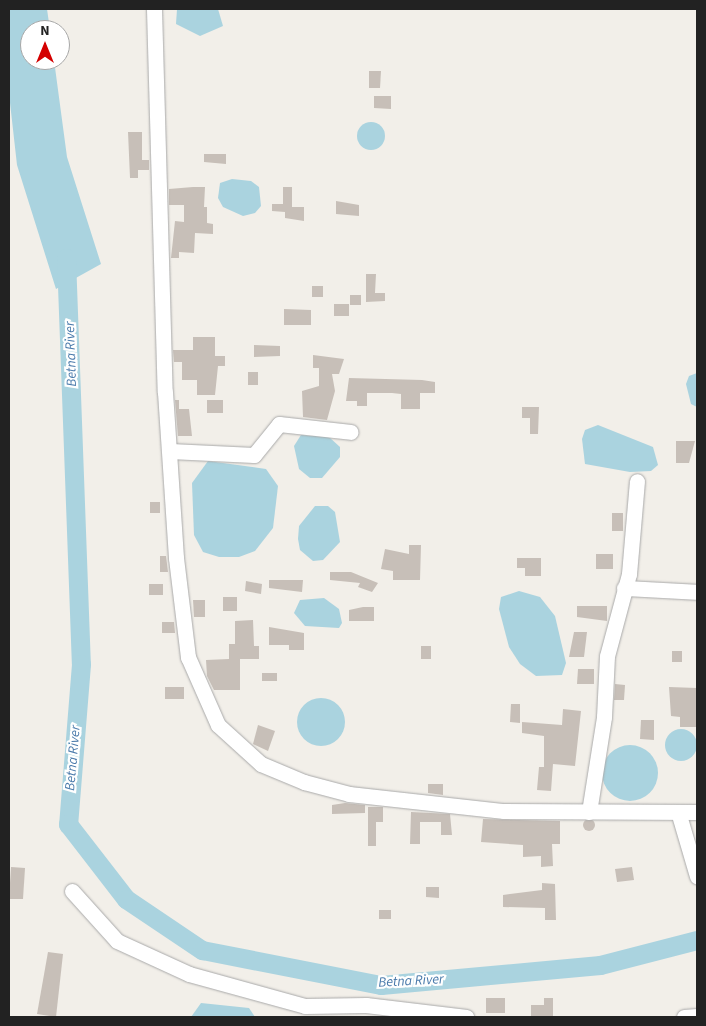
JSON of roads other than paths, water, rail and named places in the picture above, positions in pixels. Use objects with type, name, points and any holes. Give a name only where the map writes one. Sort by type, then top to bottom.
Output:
[{"type":"street","points":[[154,9],[170,451],[176,558],[188,657],[218,725],[261,764],[304,782],[349,794],[504,811],[680,815],[697,812]]},
{"type":"street","points":[[170,451],[254,455],[279,424],[350,432]]},
{"type":"street","points":[[588,812],[604,717],[607,656],[629,574],[637,481]]},
{"type":"street","points":[[624,588],[697,592]]},
{"type":"street","points":[[680,815],[697,876]]},
{"type":"street","points":[[72,891],[116,941],[189,974],[305,1006],[366,1005],[466,1017]]},
{"type":"street","points":[[684,1017],[697,1016]]},
{"type":"water","points":[[9,9],[47,9],[49,20],[20,20],[20,70],[55,70],[67,157],[101,264],[56,289],[17,165],[9,94]]},
{"type":"water","points":[[177,9],[218,9],[223,26],[200,36],[176,24]]},
{"type":"water","points":[[371,122],[381,126],[385,136],[381,146],[371,150],[361,146],[357,136],[361,126]]},
{"type":"water","points":[[232,179],[251,181],[259,187],[261,206],[255,213],[243,216],[223,207],[218,198],[220,183]]},
{"type":"water","points":[[697,373],[697,407],[691,404],[686,384],[689,376]]},
{"type":"water","points":[[598,425],[653,447],[658,465],[651,471],[630,472],[585,464],[582,439],[585,430]]},
{"type":"water","points":[[301,435],[329,437],[340,447],[340,457],[322,478],[310,478],[299,469],[294,446]]},
{"type":"water","points":[[208,461],[266,469],[278,486],[273,528],[255,551],[239,557],[219,557],[203,552],[194,535],[192,483]]},
{"type":"water","points":[[315,506],[328,506],[335,512],[340,542],[323,560],[313,561],[300,550],[298,539],[299,526]]},
{"type":"water","points":[[519,591],[540,597],[555,616],[566,663],[562,675],[536,676],[520,664],[509,647],[499,609],[501,597]]},
{"type":"water","points":[[324,598],[339,609],[342,623],[339,628],[305,626],[294,613],[300,600]]},
{"type":"water","points":[[321,698],[330,700],[338,705],[343,713],[345,722],[343,731],[338,739],[330,744],[321,746],[312,744],[304,739],[299,731],[297,722],[299,713],[304,705],[312,700]]},
{"type":"water","points":[[681,729],[687,730],[692,734],[696,739],[696,751],[692,756],[687,760],[681,761],[675,760],[670,756],[666,751],[665,745],[666,739],[670,734],[675,730]]},
{"type":"water","points":[[625,745],[635,745],[650,753],[656,762],[658,773],[656,784],[650,793],[635,801],[625,801],[614,796],[607,789],[602,778],[602,768],[607,757],[614,750]]},
{"type":"water","points":[[201,1003],[249,1008],[255,1017],[191,1017]]},
{"type":"waterway","name":"Betna River","points":[[66,258],[81,664],[68,824],[126,899],[202,950],[381,985],[600,965],[697,940]]}]
